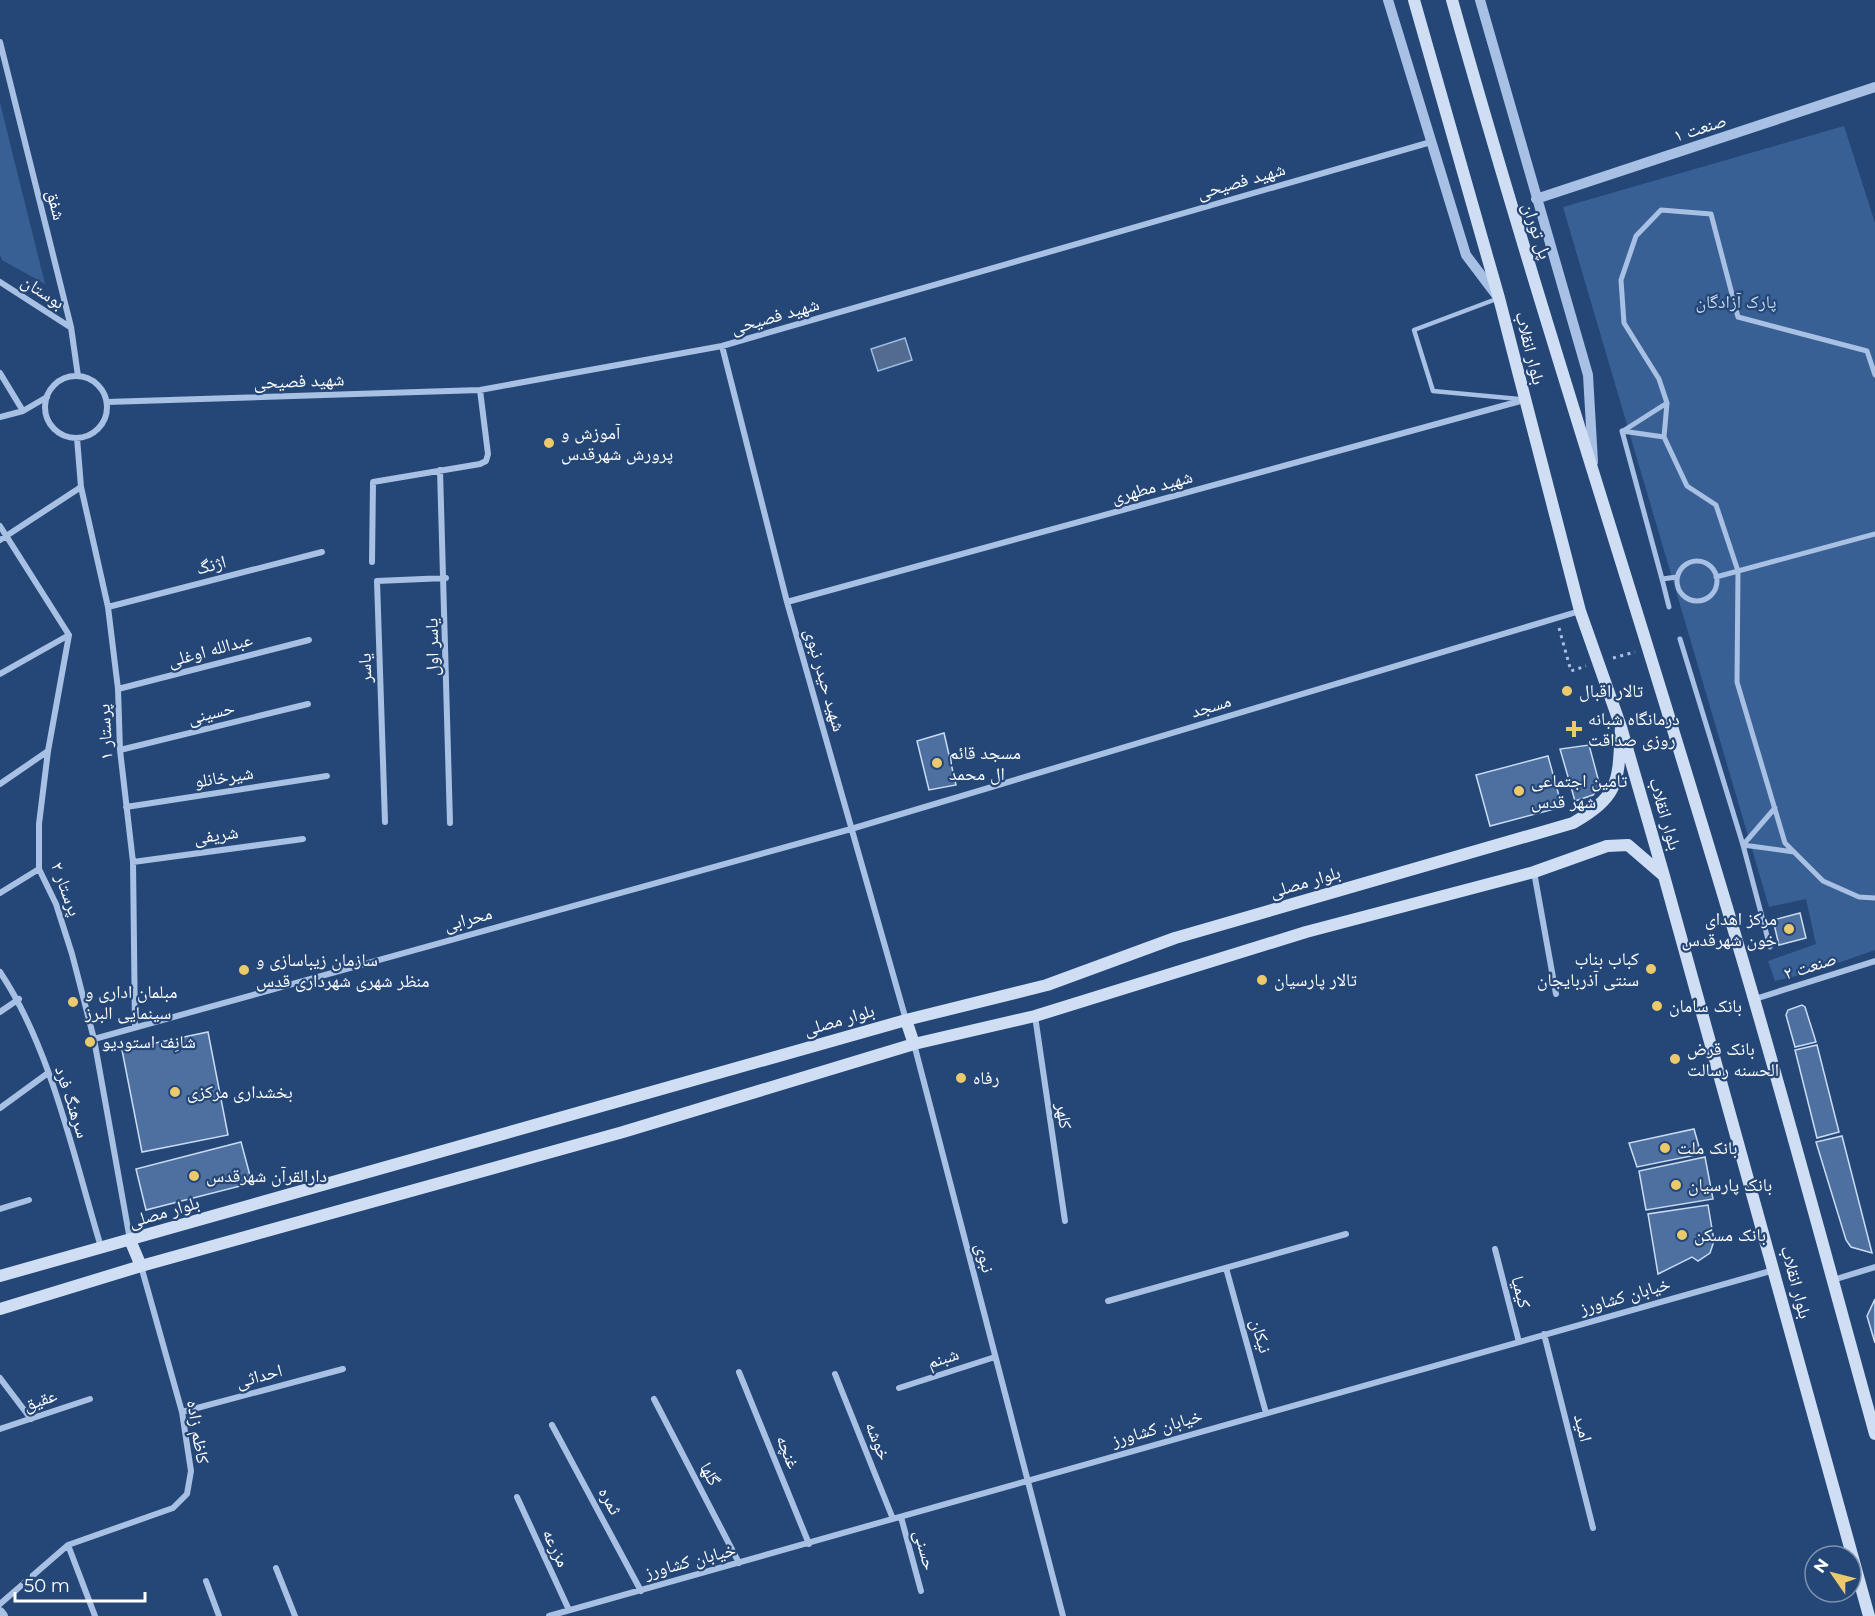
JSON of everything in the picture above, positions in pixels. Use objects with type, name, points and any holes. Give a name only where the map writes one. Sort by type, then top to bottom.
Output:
[{"type":"main road","points":[[1414,0],[1498,298]]},
{"type":"main road","name":"پل توران","points":[[1452,0],[1505,189],[1594,471]]},
{"type":"main road","name":"بلوار انقلاب","points":[[1498,298],[1580,611],[1621,727],[1664,876],[1869,1616]]},
{"type":"main road","name":"بلوار انقلاب","points":[[1594,471],[1754,999],[1875,1434]]},
{"type":"main road","name":"بلوار مصلی","points":[[0,1275],[906,1020],[1047,985],[1175,938],[1574,823],[1597,809],[1606,800],[1618,778],[1621,727]]},
{"type":"main road","points":[[0,1309],[141,1266],[623,1132],[914,1044],[1035,1016],[1306,932],[1534,872],[1607,846],[1628,845],[1664,876]]},
{"type":"main road","points":[[906,1020],[914,1044]]},
{"type":"main road","points":[[130,1240],[141,1266]]},
{"type":"street","name":"بلوار انقلاب","points":[[1388,0],[1466,255],[1498,298]]},
{"type":"street","name":"بلوار انقلاب","points":[[1480,0],[1588,375],[1594,471]]},
{"type":"street","name":"شفق","points":[[0,42],[71,327],[78,376]]},
{"type":"street","points":[[0,69],[7,66]]},
{"type":"street","name":"صنعت ۱","points":[[1536,199],[1875,87]]},
{"type":"street","name":"شهید فصیحی","points":[[106,402],[480,390],[722,346],[1431,142]]},
{"type":"street","points":[[1875,375],[1868,351],[1738,317],[1711,214],[1661,210],[1636,236],[1621,280],[1624,323],[1659,379],[1667,403],[1664,437],[1687,486],[1716,505],[1738,571],[1737,682],[1785,843],[1823,881],[1860,897],[1875,898]]},
{"type":"street","name":"بوستان","points":[[0,282],[71,327]]},
{"type":"street","name":"شهید حیدر نبوی","points":[[722,346],[787,602],[906,1020]]},
{"type":"street","points":[[0,373],[23,411]]},
{"type":"street","points":[[0,417],[23,411],[47,397],[59,381],[78,376],[97,384],[106,402],[106,412],[96,430],[76,438],[58,432],[51,425],[46,416],[47,397]]},
{"type":"street","points":[[372,562],[373,482],[480,464],[486,461],[488,454],[480,390]]},
{"type":"street","name":"شهید مطهری","points":[[787,602],[1524,400]]},
{"type":"street","points":[[1622,431],[1667,403]]},
{"type":"street","points":[[1622,431],[1664,437]]},
{"type":"street","points":[[1622,431],[1669,607]]},
{"type":"street","name":"پرستار ۱","points":[[76,438],[81,486],[108,608],[118,689],[120,750],[133,862],[135,1027]]},
{"type":"street","name":"یاسر اول","points":[[440,470],[446,578],[450,823]]},
{"type":"street","points":[[3,538],[81,486]]},
{"type":"street","points":[[0,526],[3,538],[69,635],[0,674]]},
{"type":"street","points":[[1716,577],[1875,534]]},
{"type":"street","name":"اژنگ","points":[[108,608],[322,552]]},
{"type":"street","points":[[1662,579],[1677,577],[1687,563],[1700,561],[1711,566],[1716,577],[1711,595],[1699,601],[1692,600],[1681,593],[1677,577]]},
{"type":"street","name":"یاسر","points":[[385,822],[378,580],[446,578]]},
{"type":"street","name":"مسجد","points":[[851,829],[1580,611]]},
{"type":"street","name":"پرستار ۲","points":[[69,635],[48,751],[39,824],[39,869],[56,904],[94,1038],[130,1240]]},
{"type":"street","points":[[1680,639],[1743,844],[1770,947]]},
{"type":"street","name":"عبدالله اوغلی","points":[[118,689],[309,640]]},
{"type":"street","name":"حسینی","points":[[120,750],[308,704]]},
{"type":"street","points":[[0,784],[48,751]]},
{"type":"street","name":"شیرخانلو","points":[[126,807],[327,776]]},
{"type":"street","points":[[1743,844],[1775,808]]},
{"type":"street","name":"محرابی","points":[[94,1038],[851,829]]},
{"type":"street","name":"شریفی","points":[[133,862],[303,839]]},
{"type":"street","points":[[1743,844],[1794,852]]},
{"type":"street","points":[[0,893],[39,869]]},
{"type":"street","points":[[1534,872],[1556,994]]},
{"type":"street","name":"صنعت ۲","points":[[1754,999],[1875,961]]},
{"type":"street","name":"سرهنگ فرد","points":[[0,972],[19,999],[48,1073],[101,1247]]},
{"type":"street","points":[[0,1012],[19,999]]},
{"type":"street","name":"کلهر","points":[[1035,1016],[1065,1221]]},
{"type":"street","name":"نبوی","points":[[914,1044],[1026,1481],[1064,1616]]},
{"type":"street","points":[[0,1108],[48,1073]]},
{"type":"street","points":[[0,1209],[29,1200]]},
{"type":"street","points":[[1108,1301],[1346,1234]]},
{"type":"street","name":"کیمیا","points":[[1495,1249],[1519,1342]]},
{"type":"street","name":"کاظم زاده","points":[[0,1604],[68,1545],[173,1508],[187,1494],[191,1471],[182,1412],[141,1266]]},
{"type":"street","points":[[1832,1280],[1875,1267]]},
{"type":"street","name":"نیکان","points":[[1226,1268],[1266,1413]]},
{"type":"street","name":"خیابان کشاورز","points":[[549,1616],[1774,1269]]},
{"type":"street","name":"امید","points":[[1544,1334],[1593,1528]]},
{"type":"street","name":"شبنم","points":[[899,1388],[995,1358]]},
{"type":"street","name":"احداثی","points":[[182,1412],[343,1369]]},
{"type":"street","name":"غنچه","points":[[739,1372],[809,1544]]},
{"type":"street","name":"خوشه","points":[[835,1374],[893,1519]]},
{"type":"street","points":[[0,1378],[31,1419]]},
{"type":"street","name":"عقیق","points":[[0,1429],[90,1399]]},
{"type":"street","name":"گلها","points":[[654,1399],[739,1563]]},
{"type":"street","name":"ثمره","points":[[552,1425],[641,1591]]},
{"type":"street","name":"مزرعه","points":[[517,1497],[568,1611]]},
{"type":"street","name":"حسنی","points":[[901,1517],[921,1591]]},
{"type":"street","points":[[68,1545],[95,1616]]},
{"type":"street","points":[[276,1568],[295,1616]]},
{"type":"street","points":[[206,1581],[219,1616]]},
{"type":"lane","points":[[1498,298],[1414,330],[1433,391],[1524,400]]},
{"type":"path","points":[[1556,618],[1567,649],[1571,671],[1593,664]]},
{"type":"path","points":[[1604,661],[1636,651]]},
{"type":"green space","points":[[0,103],[45,284],[2,260],[0,255]]},
{"type":"green space","name":"پارک آزادگان","points":[[1844,126],[1875,223],[1875,950],[1809,973],[1775,981],[1768,961],[1816,944],[1806,899],[1769,907],[1563,207]]},
{"type":"shaded area","points":[[905,338],[912,360],[878,371],[871,349]]},
{"type":"building","name":"مسجد قائم ال محمد","points":[[944,733],[956,785],[929,790],[917,741]]},
{"type":"building","points":[[1589,745],[1600,786],[1593,795],[1575,801],[1560,749]]},
{"type":"building","name":"تامین اجتماعی شهر قدس","points":[[1548,756],[1562,807],[1490,826],[1476,775]]},
{"type":"building","name":"مرکز اهدای خون شهرقدس","points":[[1800,913],[1806,938],[1779,945],[1773,920]]},
{"type":"building","points":[[1802,1005],[1805,1007],[1816,1042],[1795,1047],[1786,1015],[1788,1010]]},
{"type":"building","name":"بخشداری مرکزی","points":[[208,1032],[228,1135],[142,1152],[122,1050]]},
{"type":"building","points":[[1817,1045],[1839,1132],[1817,1138],[1795,1050]]},
{"type":"building","name":"بانک ملت","points":[[1694,1129],[1701,1154],[1637,1167],[1629,1143]]},
{"type":"building","points":[[1842,1136],[1872,1253],[1851,1247],[1846,1240],[1816,1142]]},
{"type":"building","name":"دارالقرآن شهرقدس","points":[[241,1142],[252,1183],[146,1210],[136,1169]]},
{"type":"building","name":"بانک پارسیان","points":[[1705,1157],[1713,1199],[1646,1210],[1639,1171]]},
{"type":"building","name":"بانک مسکن","points":[[1708,1205],[1714,1241],[1710,1253],[1698,1261],[1692,1257],[1658,1274],[1648,1214]]},
{"type":"building","points":[[1875,1299],[1875,1343],[1867,1316]]},
{"type":"place","name":"آموزش و پرورش شهرقدس","points":[[549,443]]},
{"type":"place","name":"تالار اقبال","points":[[1567,691]]},
{"type":"place","name":"درمانگاه شبانه روزی صداقت","points":[[1574,729]]},
{"type":"place","name":"مسجد قائم ال محمد","points":[[937,763]]},
{"type":"place","name":"تامین اجتماعی شهر قدس","points":[[1519,791]]},
{"type":"place","name":"مرکز اهدای خون شهرقدس","points":[[1789,929]]},
{"type":"place","name":"کباب بناب سنتی آذربایجان","points":[[1651,969]]},
{"type":"place","name":"سازمان زیباسازی و منظر شهری شهرداری قدس","points":[[244,970]]},
{"type":"place","name":"تالار پارسیان","points":[[1262,980]]},
{"type":"place","name":"مبلمان اداری و سینمایی البرز","points":[[73,1002]]},
{"type":"place","name":"بانک سامان","points":[[1657,1006]]},
{"type":"place","name":"شانِف استودیو","points":[[90,1042]]},
{"type":"place","name":"بانک قرض الحسنه رسالت","points":[[1675,1059]]},
{"type":"place","name":"رفاه","points":[[961,1078]]},
{"type":"place","name":"بخشداری مرکزی","points":[[175,1092]]},
{"type":"place","name":"بانک ملت","points":[[1665,1148]]},
{"type":"place","name":"دارالقرآن شهرقدس","points":[[194,1176]]},
{"type":"place","name":"بانک پارسیان","points":[[1676,1185]]},
{"type":"place","name":"بانک مسکن","points":[[1682,1235]]}]
